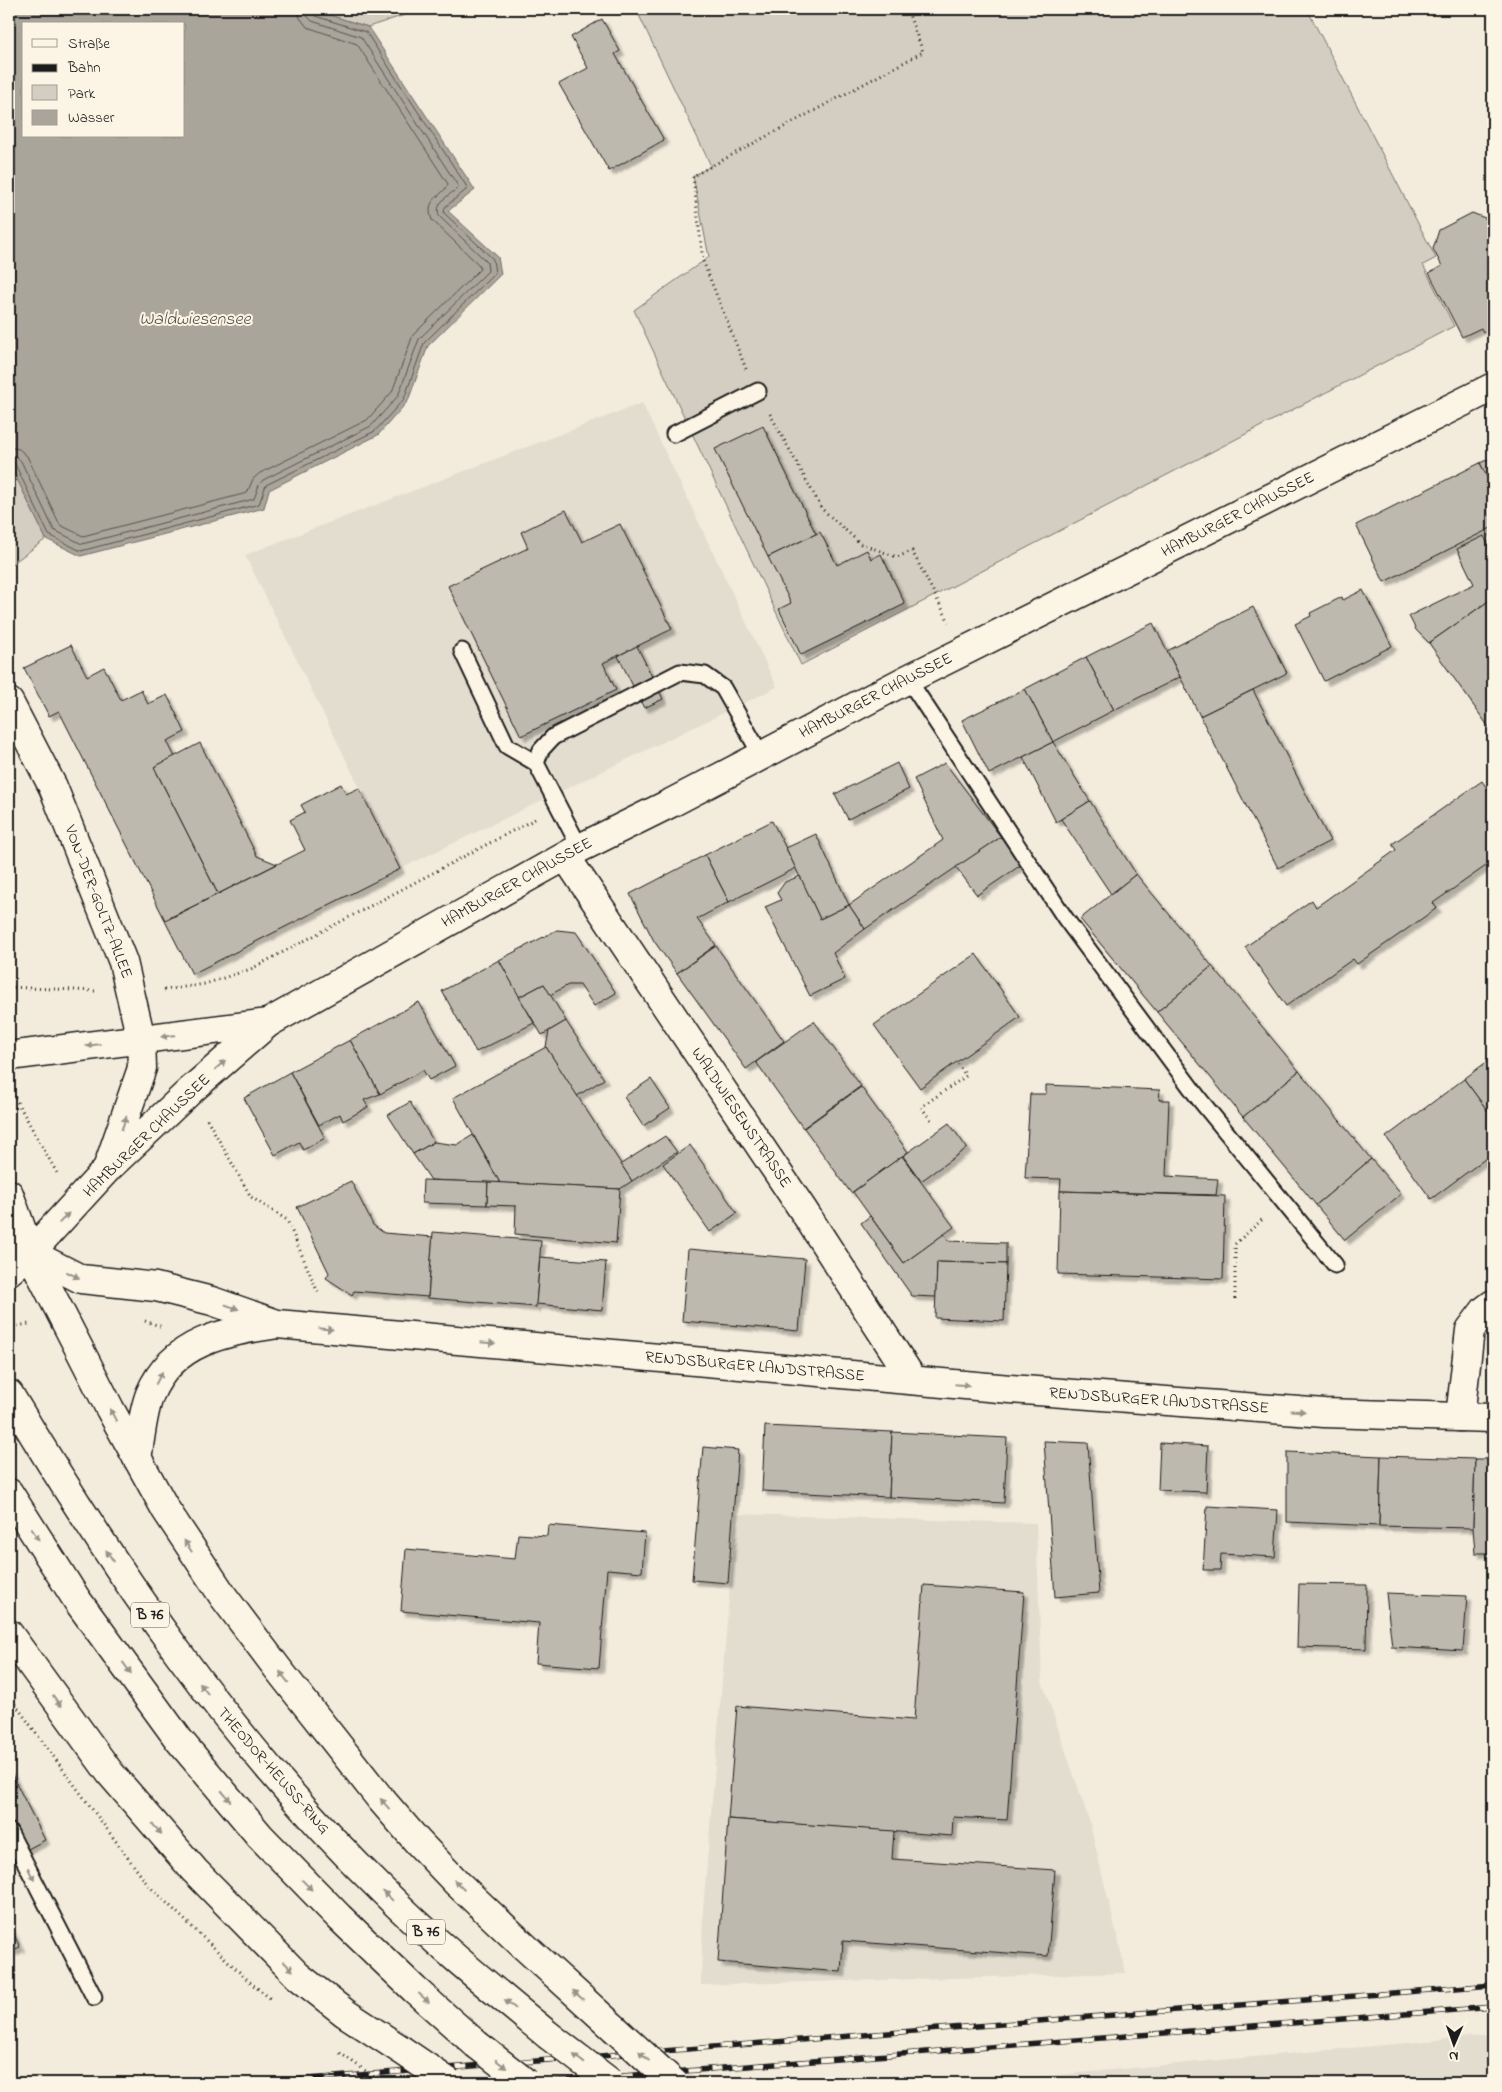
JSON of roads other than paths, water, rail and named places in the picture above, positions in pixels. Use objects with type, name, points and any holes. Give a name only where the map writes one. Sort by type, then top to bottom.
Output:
[{"type":"main road","name":"HAMBURGER CHAUSSEE","points":[[9,1271],[30,1253],[107,1169],[191,1090],[268,1023],[573,852],[908,680],[1493,387]]},
{"type":"main road","name":"VON-DER-GOLTZ-ALLEE","points":[[9,702],[53,787],[123,962],[141,1039],[142,1068],[107,1169]]},
{"type":"main road","name":"WALDWIESENSTRASSE","points":[[573,852],[913,1380]]},
{"type":"main road","name":"HAMBURGER CHAUSSEE","points":[[9,1056],[268,1023]]},
{"type":"main road","points":[[9,1194],[30,1253],[137,1458],[170,1517],[223,1596],[379,1797],[417,1841],[457,1883],[674,2083]]},
{"type":"main road","name":"RENDSBURGER LANDSTRASSE","points":[[30,1253],[81,1279],[156,1287],[212,1300],[278,1324],[754,1368],[1324,1413],[1493,1418]]},
{"type":"main road","points":[[1460,1417],[1470,1330],[1485,1310],[1493,1304]]},
{"type":"main road","points":[[137,1458],[150,1394],[164,1368],[181,1353],[214,1336],[278,1324]]},
{"type":"main road","name":"THEODOR-HEUSS-RING","points":[[9,1394],[92,1531],[196,1678],[245,1742],[336,1843],[381,1890],[430,1936],[548,2034],[611,2083]]},
{"type":"main road","points":[[9,1493],[77,1600],[168,1724],[260,1836],[352,1931],[415,1990],[476,2044],[526,2083]]},
{"type":"main road","points":[[9,1634],[110,1774],[194,1870],[298,1976],[344,2012],[450,2083]]},
{"type":"lane","points":[[674,434],[758,391]]},
{"type":"lane","points":[[462,651],[507,746],[536,763],[558,806],[573,852]]},
{"type":"lane","points":[[536,763],[541,750],[553,737],[680,672],[705,675],[723,688],[761,755]]},
{"type":"lane","points":[[908,680],[1071,926],[1200,1100],[1335,1265]]},
{"type":"lane","points":[[9,1831],[94,1997]]},
{"type":"water","name":"Waldwiesensee","points":[[9,9],[310,9],[368,27],[475,190],[448,211],[498,257],[501,274],[428,346],[408,401],[378,435],[269,490],[264,508],[81,556],[46,539],[9,462]]},
{"type":"railway","points":[[259,2083],[1493,1985]]},
{"type":"railway","points":[[535,2083],[1493,2007]]}]
